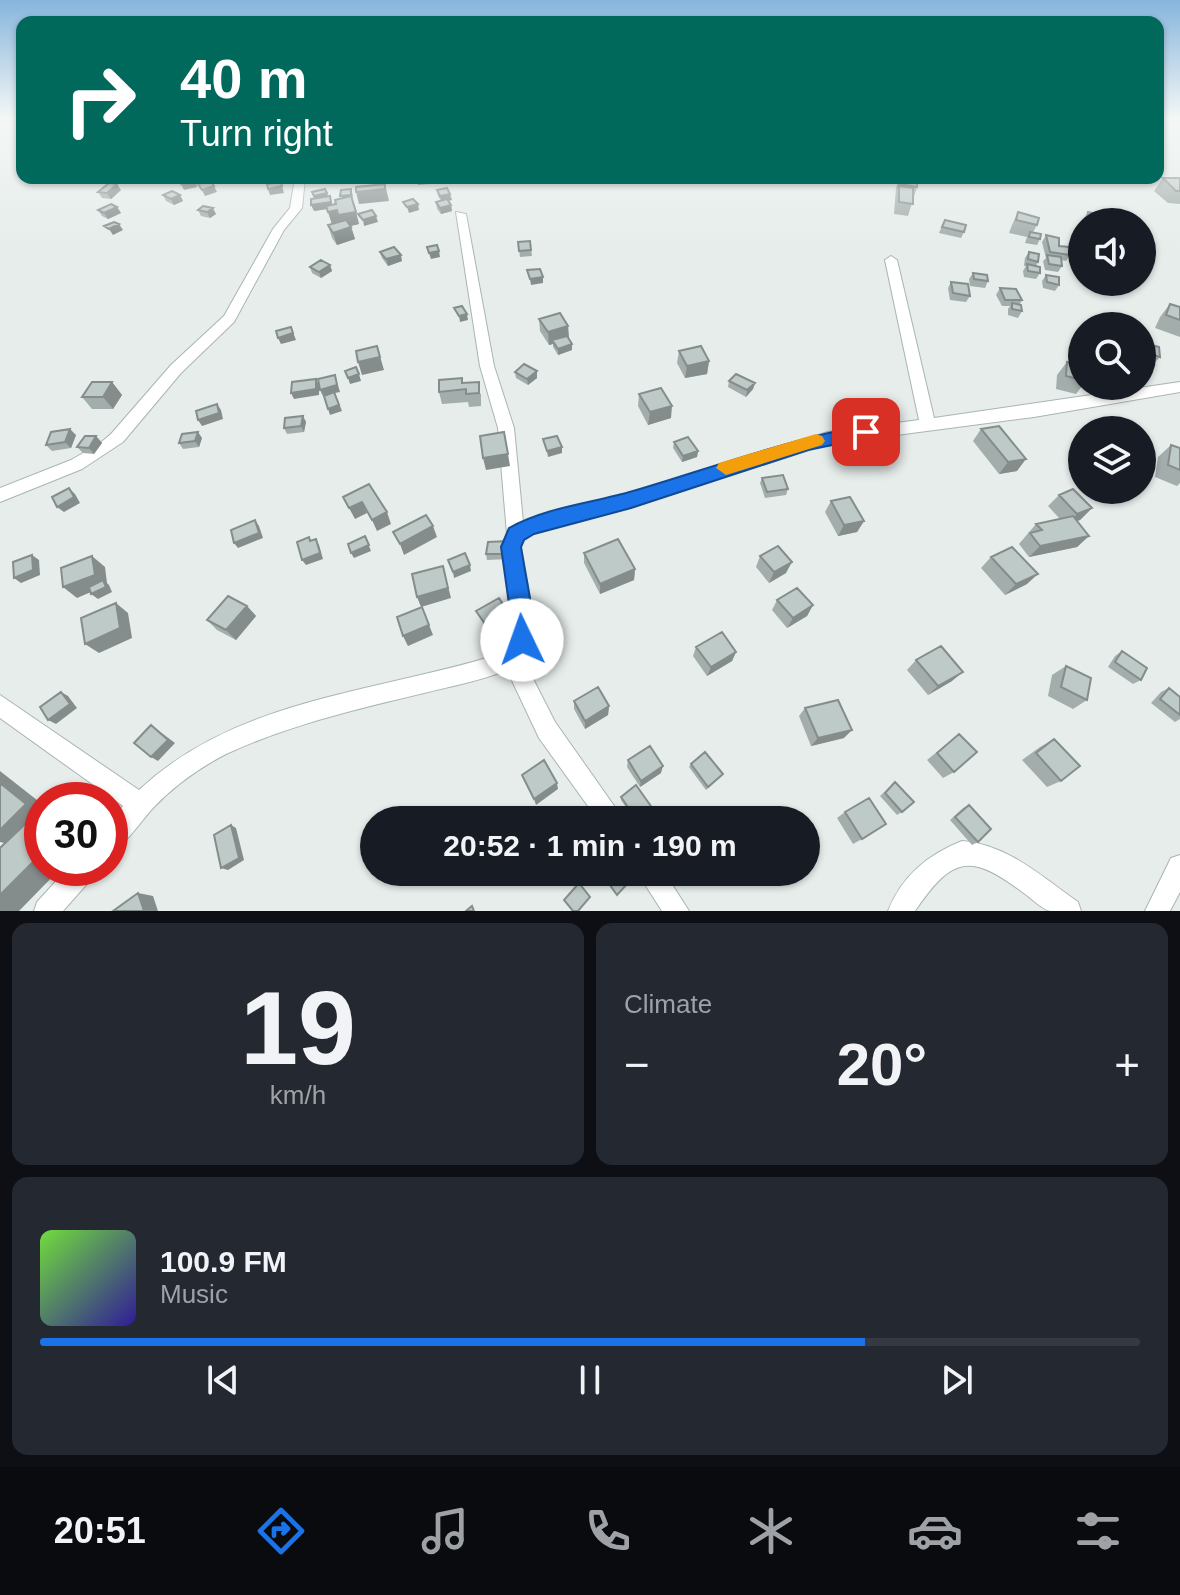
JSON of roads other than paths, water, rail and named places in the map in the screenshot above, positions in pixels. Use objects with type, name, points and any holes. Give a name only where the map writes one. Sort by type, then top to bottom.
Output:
[{"type":"street","points":[[0,495],[74,465],[107,448],[117,438],[176,369],[229,319],[279,229],[296,208],[299,184]]},
{"type":"street","points":[[128,818],[180,770],[212,749],[271,722],[474,671],[511,657],[522,640],[524,627],[511,547],[516,534],[506,428],[487,366],[460,214]]},
{"type":"street","points":[[891,260],[928,424]]},
{"type":"street","points":[[516,534],[529,527],[631,500],[807,443],[1180,387]]},
{"type":"street","points":[[511,657],[547,730],[602,806]]},
{"type":"street","points":[[0,705],[140,804]]},
{"type":"street","points":[[900,911],[915,886],[950,856],[978,852],[1005,863],[1069,911]]},
{"type":"street","points":[[1157,911],[1180,867]]},
{"type":"street","points":[[46,911],[68,886]]},
{"type":"street","points":[[659,886],[677,911]]}]
